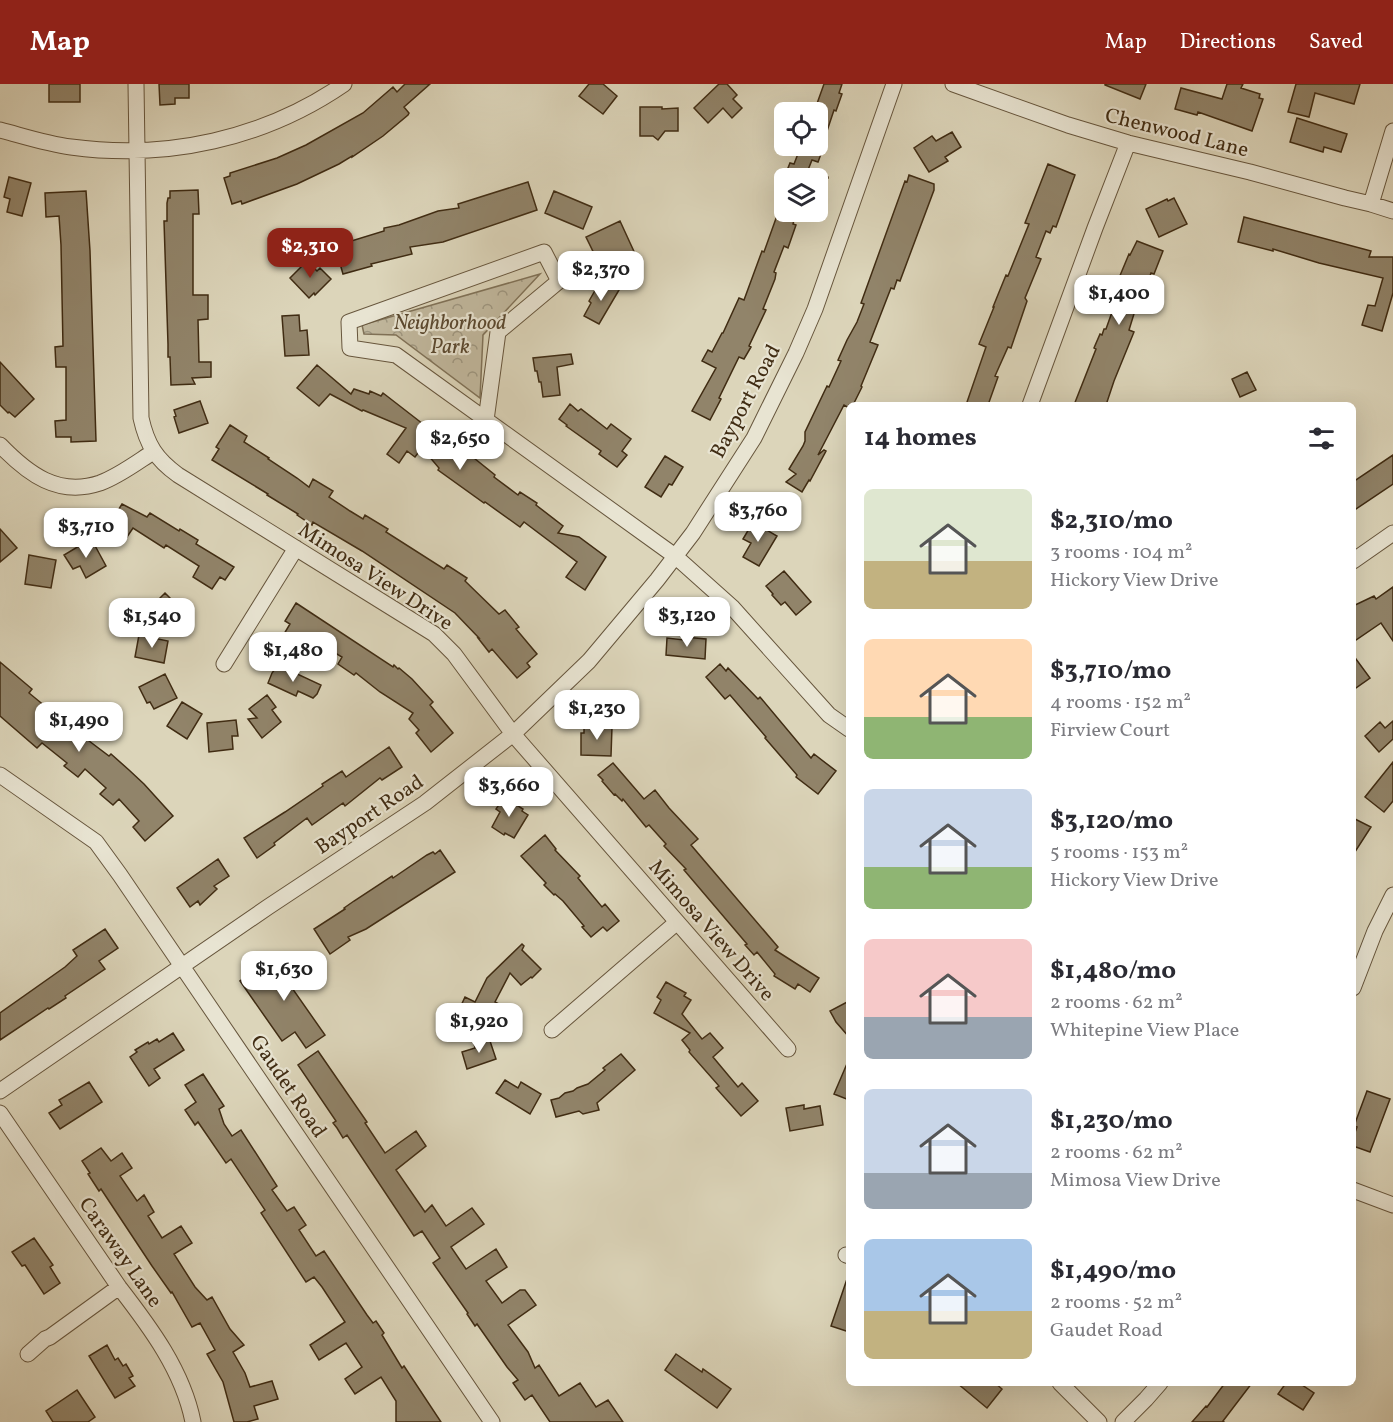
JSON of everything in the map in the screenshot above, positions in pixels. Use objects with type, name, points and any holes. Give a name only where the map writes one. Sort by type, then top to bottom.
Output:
[{"type":"street","name":"Mimosa View Drive","points":[[136,84],[141,418],[144,434],[153,452],[178,475],[434,634],[454,654],[513,734],[788,1050]]},
{"type":"street","points":[[0,130],[68,146],[108,151],[174,148],[207,143],[252,131],[289,116],[344,84]]},
{"type":"street","name":"Bayport Road","points":[[0,1091],[284,896],[425,803],[513,734],[589,662],[693,533],[754,438],[796,353],[825,282],[894,84]]},
{"type":"street","name":"Chenwood Lane","points":[[953,84],[1068,125],[1128,143],[1243,170],[1393,211]]},
{"type":"street","points":[[1371,204],[1393,131]]},
{"type":"street","points":[[1031,402],[1128,143]]},
{"type":"street","points":[[486,420],[498,332],[559,281],[544,252],[349,322],[350,348],[396,355],[486,420],[675,556],[732,607],[829,715],[846,727]]},
{"type":"street","points":[[0,445],[29,472],[46,481],[65,486],[99,483],[116,476],[153,452]]},
{"type":"street","points":[[1356,559],[1393,534]]},
{"type":"street","points":[[224,664],[296,548]]},
{"type":"street","name":"Gaudet Road","points":[[0,775],[96,842],[492,1422]]},
{"type":"street","points":[[1356,980],[1375,931],[1393,895]]},
{"type":"street","points":[[552,1030],[676,923]]},
{"type":"street","name":"Caraway Lane","points":[[0,1113],[166,1355],[179,1378],[193,1422]]},
{"type":"street","points":[[1356,1191],[1393,1205]]},
{"type":"street","points":[[28,1354],[45,1339],[119,1287]]},
{"type":"street","points":[[1063,1386],[1100,1422]]},
{"type":"street","points":[[1123,1422],[1157,1386]]},
{"type":"green space","name":"Neighborhood Park","points":[[540,274],[483,335],[480,398],[396,335],[364,334],[362,325]]},
{"type":"building","points":[[49,84],[80,84],[80,102],[49,102]]},
{"type":"building","points":[[159,84],[189,84],[189,98],[175,98],[175,104],[160,105]]},
{"type":"building","points":[[405,84],[430,84],[404,107],[408,115],[383,136],[352,157],[297,184],[242,204],[241,201],[232,204],[224,178],[230,176],[230,173],[277,158],[306,145],[363,113],[393,87],[397,92]]},
{"type":"building","points":[[589,84],[603,84],[617,96],[603,114],[579,96]]},
{"type":"building","points":[[719,84],[727,84],[737,95],[733,99],[742,108],[732,118],[723,108],[708,123],[694,108]]},
{"type":"building","points":[[824,84],[842,84],[839,93],[842,94],[828,128],[828,102],[818,102]]},
{"type":"building","points":[[1105,84],[1146,84],[1140,99]]},
{"type":"building","points":[[1227,84],[1243,84],[1241,88],[1260,94],[1259,98],[1263,99],[1252,131],[1198,112],[1197,115],[1175,109],[1181,88],[1222,99]]},
{"type":"building","points":[[1296,84],[1360,84],[1354,104],[1315,93],[1309,117],[1288,112]]},
{"type":"building","points":[[640,107],[678,108],[678,131],[665,131],[658,140],[653,136],[640,136]]},
{"type":"building","points":[[1297,118],[1347,134],[1341,152],[1324,147],[1323,152],[1290,142]]},
{"type":"building","points":[[952,132],[961,147],[945,157],[948,161],[929,172],[914,148],[932,136],[936,141]]},
{"type":"building","points":[[797,156],[820,156],[818,162],[812,160],[809,168],[788,168],[790,163],[794,164]]},
{"type":"building","points":[[1048,164],[1075,175],[1056,227],[1053,226],[1050,233],[1046,231],[1036,257],[1041,259],[1025,298],[1027,301],[1011,348],[1008,347],[995,376],[998,377],[989,402],[967,402],[986,347],[979,344],[1029,224],[1025,223]]},
{"type":"building","points":[[909,175],[934,184],[934,190],[900,281],[897,280],[894,289],[891,288],[870,342],[878,345],[862,387],[854,402],[846,402],[846,406],[844,405],[818,455],[826,451],[802,492],[786,482],[796,474],[789,469],[803,446],[805,432],[841,361],[838,360],[864,304],[861,303],[905,181],[907,182]]},
{"type":"building","points":[[9,177],[31,183],[22,216],[7,212],[10,199],[4,197]]},
{"type":"building","points":[[528,182],[537,210],[443,242],[410,247],[412,254],[371,264],[372,266],[343,274],[335,246],[438,211],[459,208],[458,204]]},
{"type":"building","points":[[198,190],[199,214],[193,214],[193,295],[208,295],[208,319],[198,320],[199,362],[211,362],[211,377],[192,378],[195,384],[171,385],[170,357],[168,357],[164,221],[167,221],[170,191]]},
{"type":"building","points":[[86,191],[96,441],[71,442],[71,437],[56,437],[55,421],[66,420],[66,367],[56,367],[55,347],[63,346],[61,245],[59,216],[46,217],[45,193]]},
{"type":"building","points":[[554,191],[592,207],[583,229],[545,213]]},
{"type":"building","points":[[1174,198],[1187,224],[1159,237],[1146,209]]},
{"type":"building","points":[[1244,217],[1371,251],[1369,257],[1393,257],[1393,293],[1382,331],[1362,325],[1368,305],[1375,306],[1383,278],[1238,242]]},
{"type":"building","points":[[620,221],[637,258],[604,274],[586,237]]},
{"type":"building","points":[[775,222],[794,222],[796,225],[788,248],[784,246],[774,272],[776,273],[775,279],[763,309],[766,310],[749,346],[751,347],[744,359],[739,357],[710,420],[692,411],[716,368],[702,361],[708,350],[712,352],[739,298],[744,300],[762,251],[764,252]]},
{"type":"building","points":[[1137,241],[1163,251],[1154,274],[1151,273],[1140,305],[1137,304],[1129,330],[1134,332],[1107,402],[1075,402],[1096,349],[1094,348],[1100,334],[1102,335],[1106,329],[1117,298],[1112,297]]},
{"type":"building","points":[[307,261],[317,271],[320,268],[331,279],[309,298],[290,278]]},
{"type":"building","points":[[601,280],[619,290],[599,324],[584,316],[591,303],[589,301]]},
{"type":"building","points":[[299,315],[300,331],[307,330],[309,355],[285,356],[282,316]]},
{"type":"building","points":[[571,354],[573,364],[557,367],[560,395],[543,397],[533,358]]},
{"type":"building","points":[[0,362],[34,399],[15,417],[0,405]]},
{"type":"building","points":[[317,365],[351,394],[354,389],[369,394],[370,391],[381,396],[383,393],[441,438],[440,441],[448,447],[454,442],[518,495],[520,492],[537,503],[536,505],[563,526],[558,533],[579,537],[606,557],[585,590],[566,577],[577,562],[524,522],[520,527],[438,470],[439,468],[422,448],[415,457],[407,451],[399,463],[387,454],[406,428],[362,411],[330,394],[319,406],[297,388]]},
{"type":"building","points":[[1247,372],[1256,390],[1240,397],[1232,379]]},
{"type":"building","points":[[200,401],[208,423],[179,433],[174,410]]},
{"type":"building","points":[[570,404],[578,411],[581,409],[607,429],[611,424],[631,439],[622,451],[627,455],[617,467],[599,454],[601,451],[559,419]]},
{"type":"building","points":[[230,425],[247,436],[244,442],[309,487],[313,479],[333,491],[329,497],[350,511],[363,519],[365,515],[388,529],[386,532],[444,569],[447,565],[467,578],[465,581],[499,614],[505,610],[519,627],[516,629],[537,654],[527,663],[530,667],[517,678],[492,649],[489,652],[455,613],[362,551],[313,522],[312,525],[268,494],[212,460],[219,449],[216,447]]},
{"type":"building","points":[[1393,455],[1393,484],[1356,509],[1356,480]]},
{"type":"building","points":[[665,456],[683,467],[661,497],[645,487]]},
{"type":"building","points":[[122,504],[147,517],[150,513],[179,531],[180,529],[198,540],[196,544],[234,567],[225,580],[220,577],[212,589],[193,577],[199,566],[166,545],[164,548],[133,528],[127,537],[109,525]]},
{"type":"building","points":[[753,522],[777,536],[759,566],[743,557],[751,543],[743,539]]},
{"type":"building","points":[[0,529],[17,548],[0,562]]},
{"type":"building","points":[[93,542],[106,566],[86,578],[80,566],[73,569],[64,555],[84,543],[86,546]]},
{"type":"building","points":[[29,555],[56,560],[51,588],[25,584]]},
{"type":"building","points":[[784,571],[811,602],[796,615],[785,602],[781,605],[766,586]]},
{"type":"building","points":[[1393,587],[1393,641],[1381,623],[1356,640],[1356,605],[1374,596],[1376,599]]},
{"type":"building","points":[[165,593],[190,613],[169,634],[148,610]]},
{"type":"building","points":[[296,603],[393,667],[394,665],[399,668],[433,702],[430,705],[453,733],[431,752],[416,733],[419,730],[409,719],[413,713],[356,673],[354,675],[338,664],[342,657],[302,633],[297,642],[284,634],[290,624],[285,621]]},
{"type":"building","points":[[139,635],[168,641],[164,663],[135,657]]},
{"type":"building","points":[[684,637],[706,639],[705,659],[666,655],[667,638],[684,640]]},
{"type":"building","points":[[1356,659],[1370,678],[1356,688]]},
{"type":"building","points":[[0,662],[32,689],[29,693],[129,770],[173,816],[145,841],[133,827],[139,821],[119,799],[113,805],[100,794],[106,788],[85,769],[78,777],[64,766],[67,763],[42,743],[37,748],[0,716]]},
{"type":"building","points":[[720,664],[726,671],[728,668],[758,699],[760,697],[811,758],[814,754],[836,771],[818,794],[796,777],[797,775],[730,695],[725,699],[706,677]]},
{"type":"building","points":[[278,665],[321,685],[317,694],[313,698],[298,691],[296,696],[268,683]]},
{"type":"building","points":[[165,674],[177,698],[154,709],[150,702],[147,703],[139,687]]},
{"type":"building","points":[[267,695],[276,707],[272,710],[281,722],[262,738],[248,719],[257,718],[249,709]]},
{"type":"building","points":[[182,702],[202,714],[187,739],[167,726]]},
{"type":"building","points":[[236,720],[238,736],[232,736],[233,749],[209,752],[207,723]]},
{"type":"building","points":[[1393,721],[1393,739],[1379,752],[1365,736],[1380,722],[1385,728]]},
{"type":"building","points":[[584,726],[612,727],[611,756],[581,755],[581,733],[584,733]]},
{"type":"building","points":[[389,747],[402,767],[382,780],[380,778],[345,806],[343,803],[312,825],[307,818],[257,858],[244,838],[342,771],[346,777]]},
{"type":"building","points":[[1393,762],[1393,801],[1384,812],[1365,797]]},
{"type":"building","points":[[613,763],[644,799],[655,790],[698,839],[691,845],[778,947],[775,950],[819,978],[810,992],[798,984],[795,989],[774,976],[775,974],[757,952],[754,955],[745,945],[747,944],[684,870],[686,869],[664,846],[666,844],[649,825],[646,827],[623,799],[622,801],[614,795],[598,775]]},
{"type":"building","points":[[504,797],[528,815],[514,838],[492,827],[500,812],[496,809]]},
{"type":"building","points":[[1356,820],[1371,827],[1356,850]]},
{"type":"building","points":[[545,835],[555,850],[580,876],[578,878],[602,907],[605,904],[619,921],[607,931],[603,927],[591,937],[563,901],[544,885],[546,883],[521,856]]},
{"type":"building","points":[[440,850],[455,872],[366,929],[348,937],[350,940],[330,954],[314,929],[392,876],[393,878],[427,855],[433,852],[435,854]]},
{"type":"building","points":[[218,859],[229,876],[214,886],[217,889],[200,905],[198,901],[190,907],[177,888]]},
{"type":"building","points":[[105,929],[118,948],[99,961],[105,969],[65,996],[66,998],[0,1040],[0,1013],[65,967],[77,956],[73,950]]},
{"type":"building","points":[[522,944],[524,946],[522,950],[541,969],[521,985],[510,973],[495,1002],[501,1005],[490,1027],[459,1010],[465,997],[475,1002],[487,978]]},
{"type":"building","points":[[302,959],[313,974],[292,988],[325,1035],[306,1048],[295,1032],[282,1041],[240,981],[265,963],[275,980]]},
{"type":"building","points":[[666,982],[686,993],[684,996],[691,1000],[682,1014],[702,1039],[710,1033],[723,1048],[713,1057],[738,1087],[742,1083],[758,1101],[741,1116],[716,1088],[719,1086],[689,1052],[690,1050],[682,1040],[690,1033],[654,1013],[661,1000],[657,997]]},
{"type":"building","points":[[846,1003],[846,1034],[836,1022],[830,1011]]},
{"type":"building","points":[[173,1033],[184,1050],[154,1069],[160,1078],[149,1086],[130,1057],[137,1052],[135,1050],[148,1042],[149,1044],[157,1039],[159,1042]]},
{"type":"building","points":[[489,1038],[496,1059],[467,1069],[462,1052],[475,1048],[474,1043]]},
{"type":"building","points":[[318,1051],[367,1122],[365,1123],[385,1153],[416,1131],[426,1146],[396,1170],[425,1212],[432,1205],[446,1226],[472,1208],[484,1224],[451,1247],[466,1269],[496,1249],[507,1267],[486,1281],[502,1303],[520,1290],[525,1290],[536,1305],[508,1325],[528,1352],[535,1368],[539,1365],[559,1396],[580,1383],[596,1407],[608,1400],[623,1422],[550,1422],[532,1395],[525,1400],[513,1383],[518,1380],[477,1324],[475,1326],[433,1263],[440,1258],[422,1231],[414,1236],[347,1135],[343,1138],[333,1123],[336,1121],[298,1065]]},
{"type":"building","points":[[621,1054],[635,1070],[597,1103],[599,1110],[583,1114],[579,1111],[556,1117],[551,1100],[588,1084]]},
{"type":"building","points":[[846,1066],[846,1099],[834,1094]]},
{"type":"building","points":[[203,1074],[224,1106],[219,1109],[224,1124],[232,1136],[241,1130],[277,1186],[272,1190],[287,1211],[294,1207],[306,1225],[299,1230],[316,1256],[324,1251],[367,1315],[373,1323],[376,1321],[402,1368],[404,1366],[441,1422],[396,1422],[396,1401],[381,1377],[355,1394],[345,1379],[362,1367],[346,1343],[319,1360],[310,1345],[345,1322],[314,1277],[306,1282],[261,1213],[265,1210],[231,1159],[226,1163],[198,1122],[195,1125],[185,1110],[196,1102],[185,1085]]},
{"type":"building","points":[[505,1080],[518,1088],[521,1082],[541,1094],[530,1114],[496,1093]]},
{"type":"building","points":[[89,1082],[102,1102],[60,1129],[49,1113],[62,1105],[59,1100]]},
{"type":"building","points":[[1367,1091],[1390,1099],[1370,1152],[1356,1147],[1356,1121]]},
{"type":"building","points":[[804,1105],[804,1109],[820,1106],[823,1125],[790,1131],[786,1108]]},
{"type":"building","points":[[101,1148],[111,1161],[122,1153],[132,1168],[120,1176],[137,1201],[144,1195],[154,1212],[148,1216],[162,1238],[181,1226],[192,1243],[174,1254],[195,1287],[207,1300],[212,1297],[230,1329],[244,1345],[233,1352],[250,1387],[272,1381],[278,1399],[254,1406],[258,1419],[234,1422],[223,1382],[207,1354],[215,1350],[200,1323],[192,1327],[172,1292],[101,1189],[99,1191],[88,1174],[90,1173],[82,1161]]},
{"type":"building","points":[[34,1238],[53,1265],[50,1267],[60,1283],[44,1294],[25,1265],[22,1266],[12,1252]]},
{"type":"building","points":[[846,1282],[846,1331],[831,1326]]},
{"type":"building","points":[[107,1345],[115,1360],[118,1358],[123,1366],[126,1364],[133,1376],[129,1378],[135,1386],[115,1398],[89,1356]]},
{"type":"building","points":[[676,1354],[702,1372],[703,1369],[731,1389],[717,1408],[665,1370]]},
{"type":"building","points":[[961,1386],[998,1386],[1002,1389],[987,1408]]},
{"type":"building","points":[[1223,1386],[1250,1386],[1224,1422],[1192,1422]]},
{"type":"building","points":[[1284,1386],[1304,1386],[1314,1393],[1303,1410],[1278,1394]]},
{"type":"building","points":[[77,1390],[95,1417],[88,1422],[53,1422],[46,1411]]}]
